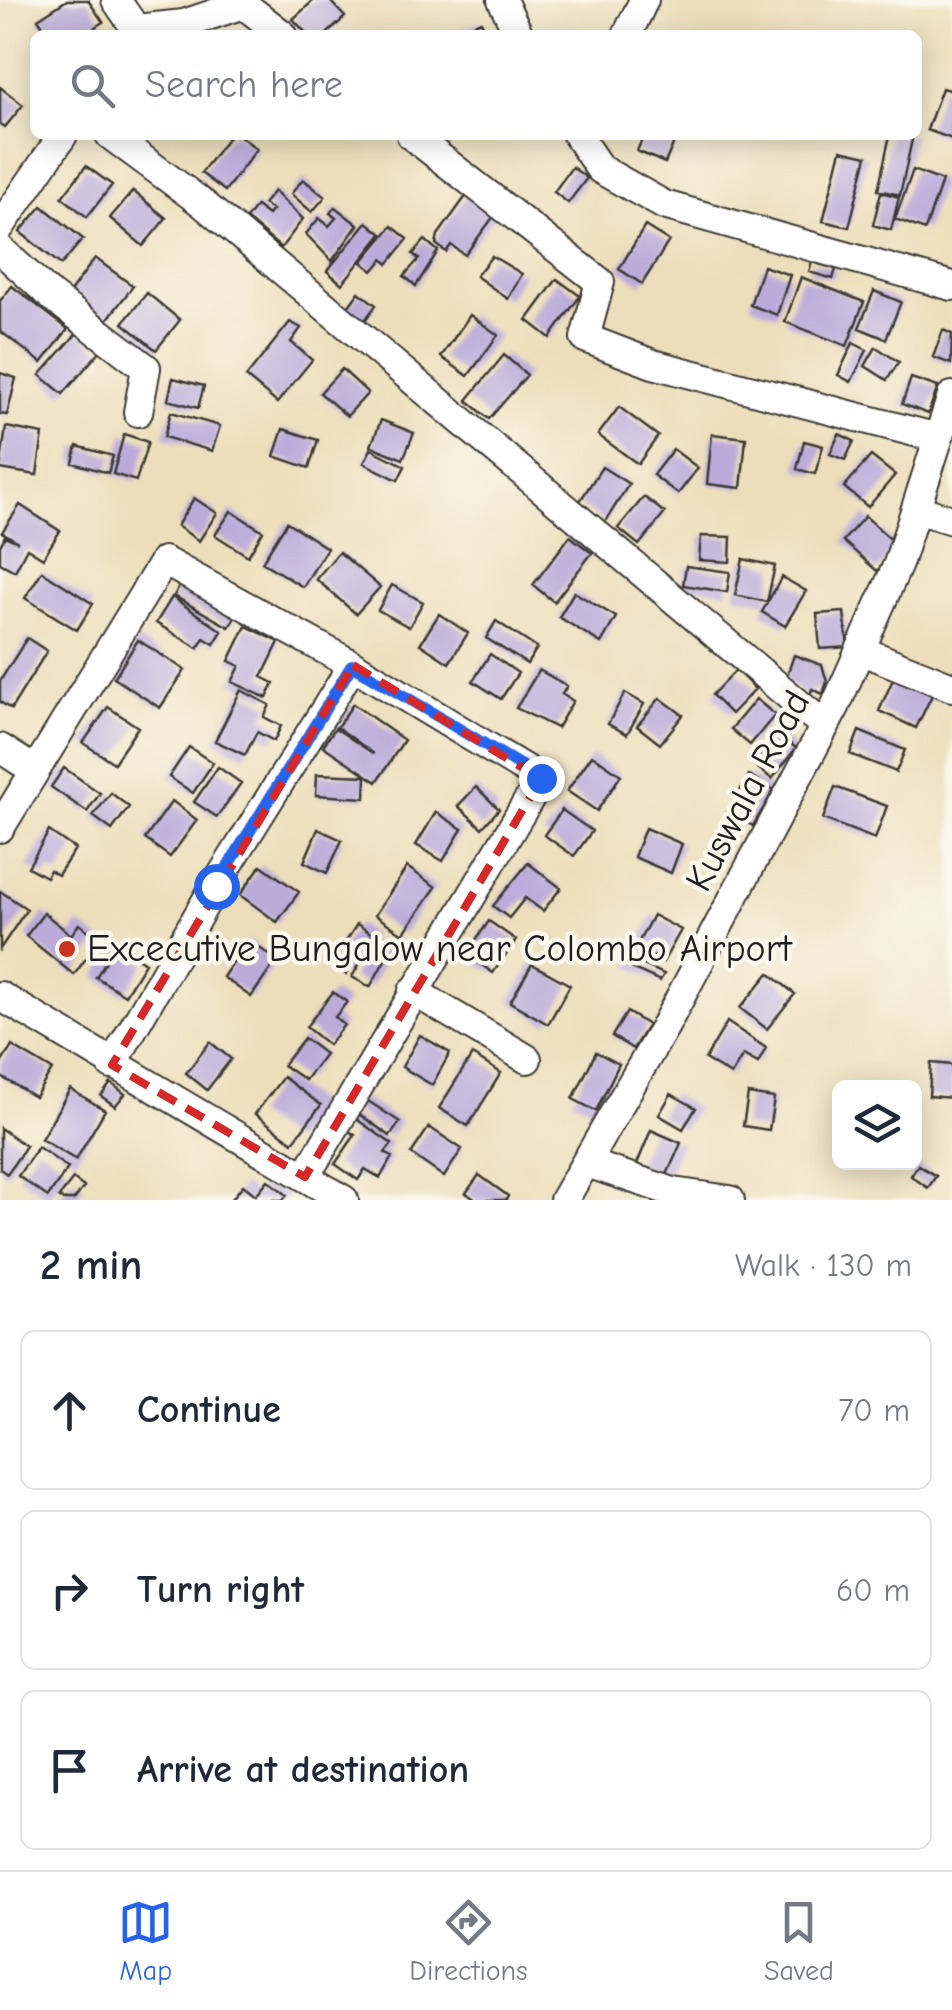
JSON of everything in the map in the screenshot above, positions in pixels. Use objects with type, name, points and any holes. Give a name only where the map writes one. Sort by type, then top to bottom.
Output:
[{"type":"street","points":[[116,0],[133,30]]},
{"type":"street","points":[[502,0],[517,30]]},
{"type":"street","points":[[629,30],[644,0]]},
{"type":"street","points":[[146,30],[184,24],[242,4],[276,30]]},
{"type":"street","points":[[0,228],[60,140]]},
{"type":"street","points":[[117,140],[202,204],[826,726]]},
{"type":"street","points":[[417,140],[600,282],[585,338],[652,364],[938,438]]},
{"type":"street","points":[[580,140],[600,169],[664,206],[952,286]]},
{"type":"street","points":[[0,249],[50,295],[146,368],[138,412]]},
{"type":"street","name":"Kuswala Road","points":[[564,1200],[826,726],[898,564],[952,396]]},
{"type":"street","points":[[916,509],[952,520]]},
{"type":"street","points":[[0,828],[164,561],[352,665],[541,778],[305,1176]]},
{"type":"street","points":[[860,650],[952,687]]},
{"type":"street","points":[[112,1065],[352,665]]},
{"type":"street","points":[[0,748],[34,770]]},
{"type":"street","points":[[413,990],[527,1058]]},
{"type":"street","points":[[0,996],[344,1200]]},
{"type":"street","points":[[587,1164],[674,1192],[730,1200]]},
{"type":"highlighted area","points":[[353,665],[541,779],[305,1177],[112,1065]]},
{"type":"building","points":[[67,0],[88,0],[103,22],[95,27],[97,30],[46,30],[38,19]]},
{"type":"building","points":[[314,0],[329,0],[345,17],[331,30],[303,30],[293,19]]},
{"type":"building","points":[[481,21],[486,30],[462,30]]},
{"type":"building","points":[[0,87],[23,105],[5,127],[0,124]]},
{"type":"building","points":[[942,88],[952,91],[952,139],[927,130]]},
{"type":"building","points":[[226,140],[245,140],[257,149],[225,191],[201,173]]},
{"type":"building","points":[[642,140],[675,140],[665,163],[637,151]]},
{"type":"building","points":[[889,140],[912,140],[900,195],[878,190]]},
{"type":"building","points":[[841,150],[867,156],[849,227],[823,221]]},
{"type":"building","points":[[86,166],[112,185],[87,217],[62,197]]},
{"type":"building","points":[[572,167],[587,178],[568,203],[554,192]]},
{"type":"building","points":[[913,170],[942,181],[925,230],[895,219]]},
{"type":"building","points":[[303,179],[325,197],[312,212],[291,194]]},
{"type":"building","points":[[133,191],[166,218],[143,246],[110,218]]},
{"type":"building","points":[[274,191],[303,219],[281,248],[246,219],[256,206],[268,215],[272,210],[263,204]]},
{"type":"building","points":[[469,192],[497,212],[465,255],[451,245],[446,252],[436,244],[438,235]]},
{"type":"building","points":[[881,192],[899,197],[891,230],[873,225]]},
{"type":"building","points":[[42,206],[83,239],[61,265],[20,232]]},
{"type":"building","points":[[335,207],[358,225],[332,261],[306,234],[319,218],[329,226],[336,218],[330,213]]},
{"type":"building","points":[[367,222],[382,234],[342,284],[327,271]]},
{"type":"building","points":[[392,226],[408,239],[388,264],[383,259],[373,271],[362,262]]},
{"type":"building","points":[[645,226],[669,241],[642,284],[619,269]]},
{"type":"building","points":[[425,240],[438,251],[416,286],[404,276],[419,259],[413,254]]},
{"type":"building","points":[[492,256],[522,274],[508,299],[476,276]]},
{"type":"building","points":[[95,258],[133,286],[107,320],[70,292]]},
{"type":"building","points":[[812,262],[836,269],[833,279],[809,272]]},
{"type":"building","points":[[763,266],[790,275],[777,315],[750,305]]},
{"type":"building","points":[[801,277],[864,302],[847,346],[785,322]]},
{"type":"building","points":[[557,279],[580,296],[550,338],[527,320]]},
{"type":"building","points":[[12,286],[68,329],[42,363],[0,331],[0,301]]},
{"type":"building","points":[[874,291],[901,302],[886,339],[859,328]]},
{"type":"building","points":[[359,292],[376,305],[363,323],[346,310]]},
{"type":"building","points":[[147,293],[180,320],[156,350],[123,323]]},
{"type":"building","points":[[470,315],[498,335],[468,376],[441,357]]},
{"type":"building","points":[[290,322],[301,328],[291,342],[312,360],[277,403],[246,377]]},
{"type":"building","points":[[943,330],[952,334],[951,364],[933,357]]},
{"type":"building","points":[[79,331],[101,350],[63,394],[40,375]]},
{"type":"building","points":[[853,343],[867,350],[851,382],[838,375]]},
{"type":"building","points":[[876,347],[899,362],[887,380],[865,366]]},
{"type":"building","points":[[504,355],[527,375],[489,419],[467,400]]},
{"type":"building","points":[[342,369],[368,393],[347,416],[320,393]]},
{"type":"building","points":[[0,373],[16,378],[7,415],[0,414]]},
{"type":"building","points":[[173,378],[204,386],[198,408],[168,400]]},
{"type":"building","points":[[911,378],[938,387],[928,414],[902,404]]},
{"type":"building","points":[[619,407],[658,436],[638,464],[598,435]]},
{"type":"building","points":[[171,412],[220,426],[212,451],[164,437]]},
{"type":"building","points":[[381,420],[414,433],[403,459],[371,446]]},
{"type":"building","points":[[6,427],[43,434],[37,475],[0,469]]},
{"type":"building","points":[[283,429],[318,440],[309,468],[274,456]]},
{"type":"building","points":[[124,434],[148,442],[136,481],[113,474]]},
{"type":"building","points":[[712,434],[746,438],[741,488],[707,484]]},
{"type":"building","points":[[839,434],[854,441],[845,460],[830,454]]},
{"type":"building","points":[[804,441],[823,446],[815,474],[797,469]]},
{"type":"building","points":[[77,446],[113,456],[108,473],[73,463]]},
{"type":"building","points":[[371,449],[405,466],[398,480],[364,463]]},
{"type":"building","points":[[673,449],[698,468],[678,494],[653,475]]},
{"type":"building","points":[[871,456],[895,475],[868,507],[844,487]]},
{"type":"building","points":[[602,467],[629,484],[605,522],[578,504]]},
{"type":"building","points":[[644,497],[665,513],[639,545],[618,528]]},
{"type":"building","points":[[194,498],[217,513],[199,541],[177,526]]},
{"type":"building","points":[[20,505],[60,531],[43,558],[27,548],[15,571],[0,563],[0,546],[5,536],[18,542],[2,532]]},
{"type":"building","points":[[231,511],[263,531],[248,556],[215,535]]},
{"type":"building","points":[[865,516],[898,546],[877,571],[843,541]]},
{"type":"building","points":[[287,522],[327,548],[303,587],[262,562]]},
{"type":"building","points":[[570,536],[592,553],[554,602],[533,585]]},
{"type":"building","points":[[701,536],[731,537],[730,562],[699,560]]},
{"type":"building","points":[[339,552],[380,587],[356,614],[316,579]]},
{"type":"building","points":[[743,559],[775,566],[767,602],[735,595]]},
{"type":"building","points":[[686,566],[730,572],[727,592],[683,585]]},
{"type":"building","points":[[42,571],[93,604],[77,630],[25,598]]},
{"type":"building","points":[[184,577],[240,609],[229,627],[174,596]]},
{"type":"building","points":[[782,577],[806,591],[785,626],[762,612]]},
{"type":"building","points":[[392,585],[423,602],[409,627],[378,610]]},
{"type":"building","points":[[574,592],[616,617],[601,643],[559,617]]},
{"type":"building","points":[[172,597],[222,631],[214,644],[204,638],[198,648],[156,623]]},
{"type":"building","points":[[844,612],[848,647],[820,649],[817,614]]},
{"type":"building","points":[[439,614],[468,633],[449,663],[420,644]]},
{"type":"building","points":[[496,621],[537,648],[527,664],[486,638]]},
{"type":"building","points":[[246,626],[279,642],[262,677],[274,683],[267,698],[232,682],[240,666],[229,661]]},
{"type":"building","points":[[27,638],[47,651],[11,709],[0,702],[0,681]]},
{"type":"building","points":[[138,640],[185,670],[160,708],[114,678]]},
{"type":"building","points":[[490,654],[518,673],[501,699],[473,681]]},
{"type":"building","points":[[794,655],[822,665],[827,682],[823,694],[812,689],[809,698],[785,681]]},
{"type":"building","points":[[539,670],[567,686],[562,694],[573,701],[557,728],[516,708]]},
{"type":"building","points":[[736,670],[755,689],[731,714],[712,695]]},
{"type":"building","points":[[894,677],[932,695],[916,728],[879,711]]},
{"type":"building","points":[[241,690],[270,705],[264,717],[281,726],[274,741],[257,732],[245,755],[215,741]]},
{"type":"building","points":[[625,693],[644,704],[627,734],[608,724]]},
{"type":"building","points":[[660,698],[683,715],[660,744],[637,726]]},
{"type":"building","points":[[756,699],[775,715],[750,745],[731,729]]},
{"type":"building","points":[[353,704],[404,740],[377,782],[323,746],[335,728],[374,754],[337,727]]},
{"type":"building","points":[[108,707],[138,727],[114,763],[83,743]]},
{"type":"building","points":[[859,731],[905,750],[896,772],[850,754]]},
{"type":"building","points":[[777,733],[796,748],[772,779],[753,764]]},
{"type":"building","points":[[189,747],[213,763],[193,793],[169,777]]},
{"type":"building","points":[[592,755],[621,775],[597,811],[567,791]]},
{"type":"building","points":[[218,767],[241,783],[217,817],[194,802]]},
{"type":"building","points":[[64,768],[100,793],[87,812],[51,787]]},
{"type":"building","points":[[317,774],[366,776],[365,798],[316,795]]},
{"type":"building","points":[[749,775],[774,790],[753,826],[728,812]]},
{"type":"building","points":[[476,787],[499,809],[482,828],[458,806]]},
{"type":"building","points":[[835,787],[887,806],[875,839],[823,819]]},
{"type":"building","points":[[111,793],[129,807],[112,830],[93,816]]},
{"type":"building","points":[[172,801],[197,820],[170,857],[145,839]]},
{"type":"building","points":[[562,810],[592,831],[574,856],[544,835]]},
{"type":"building","points":[[436,812],[462,829],[443,861],[416,845]]},
{"type":"building","points":[[645,828],[682,844],[671,873],[634,857]]},
{"type":"building","points":[[318,829],[342,840],[327,873],[304,862]]},
{"type":"building","points":[[49,831],[75,849],[58,875],[50,870],[46,877],[28,867]]},
{"type":"building","points":[[528,863],[561,888],[543,911],[525,898],[509,918],[493,906]]},
{"type":"building","points":[[261,865],[299,892],[277,922],[240,895]]},
{"type":"building","points":[[407,867],[436,887],[403,934],[375,915]]},
{"type":"building","points":[[0,891],[27,909],[0,949]]},
{"type":"building","name":"Excecutive Bungalow near Colombo Airport","points":[[44,913],[71,935],[79,924],[100,939],[74,975],[26,936]]},
{"type":"building","points":[[653,915],[681,930],[663,962],[636,947]]},
{"type":"building","points":[[489,921],[516,940],[493,973],[466,954]]},
{"type":"building","points":[[357,924],[372,934],[346,974],[331,965]]},
{"type":"building","points":[[248,940],[277,960],[251,997],[223,977]]},
{"type":"building","points":[[373,940],[390,951],[370,987],[352,977]]},
{"type":"building","points":[[116,945],[145,963],[125,995],[96,977]]},
{"type":"building","points":[[633,960],[664,974],[660,981],[629,967]]},
{"type":"building","points":[[532,964],[570,985],[548,1024],[510,1002]]},
{"type":"building","points":[[769,973],[795,994],[767,1029],[740,1008]]},
{"type":"building","points":[[333,992],[347,1002],[335,1017],[344,1025],[328,1045],[306,1027]]},
{"type":"building","points":[[627,1012],[648,1025],[633,1049],[612,1036]]},
{"type":"building","points":[[727,1022],[766,1048],[758,1063],[743,1055],[731,1075],[705,1059]]},
{"type":"building","points":[[420,1035],[450,1053],[432,1085],[402,1067]]},
{"type":"building","points":[[304,1038],[325,1054],[305,1080],[283,1065]]},
{"type":"building","points":[[210,1042],[231,1059],[207,1090],[186,1073]]},
{"type":"building","points":[[12,1046],[52,1070],[35,1097],[0,1076],[0,1065]]},
{"type":"building","points":[[596,1052],[619,1064],[596,1111],[573,1099]]},
{"type":"building","points":[[472,1055],[501,1073],[468,1126],[439,1108]]},
{"type":"building","points":[[931,1063],[952,1065],[952,1098],[929,1096]]},
{"type":"building","points":[[283,1077],[321,1105],[293,1142],[255,1114]]},
{"type":"building","points":[[111,1083],[125,1094],[115,1106],[101,1096]]},
{"type":"building","points":[[70,1089],[105,1110],[76,1160],[41,1139]]},
{"type":"building","points":[[671,1094],[696,1108],[683,1129],[659,1115]]},
{"type":"building","points":[[748,1094],[774,1098],[769,1130],[743,1126]]},
{"type":"building","points":[[362,1097],[400,1122],[390,1136],[353,1110]]},
{"type":"building","points":[[349,1114],[392,1144],[385,1153],[392,1157],[380,1178],[365,1169],[358,1180],[335,1164],[355,1135],[341,1126]]},
{"type":"building","points":[[429,1127],[462,1149],[444,1177],[411,1154]]},
{"type":"building","points":[[0,1128],[26,1146],[7,1174],[0,1169]]},
{"type":"building","points":[[651,1130],[681,1143],[666,1177],[637,1164]]},
{"type":"building","points":[[38,1147],[68,1168],[48,1197],[18,1176]]},
{"type":"building","points":[[922,1167],[936,1176],[928,1188],[911,1176]]},
{"type":"building","points":[[479,1175],[508,1196],[506,1200],[476,1200],[466,1193]]},
{"type":"building","points":[[73,1179],[84,1187],[74,1200],[63,1200],[59,1197]]},
{"type":"building","points":[[268,1180],[287,1195],[283,1200],[231,1200],[243,1185],[256,1195]]},
{"type":"place","name":"Excecutive Bungalow near Colombo Airport","points":[[67,949]]},
{"type":"route","points":[[216,886],[352,665],[541,778]]}]
